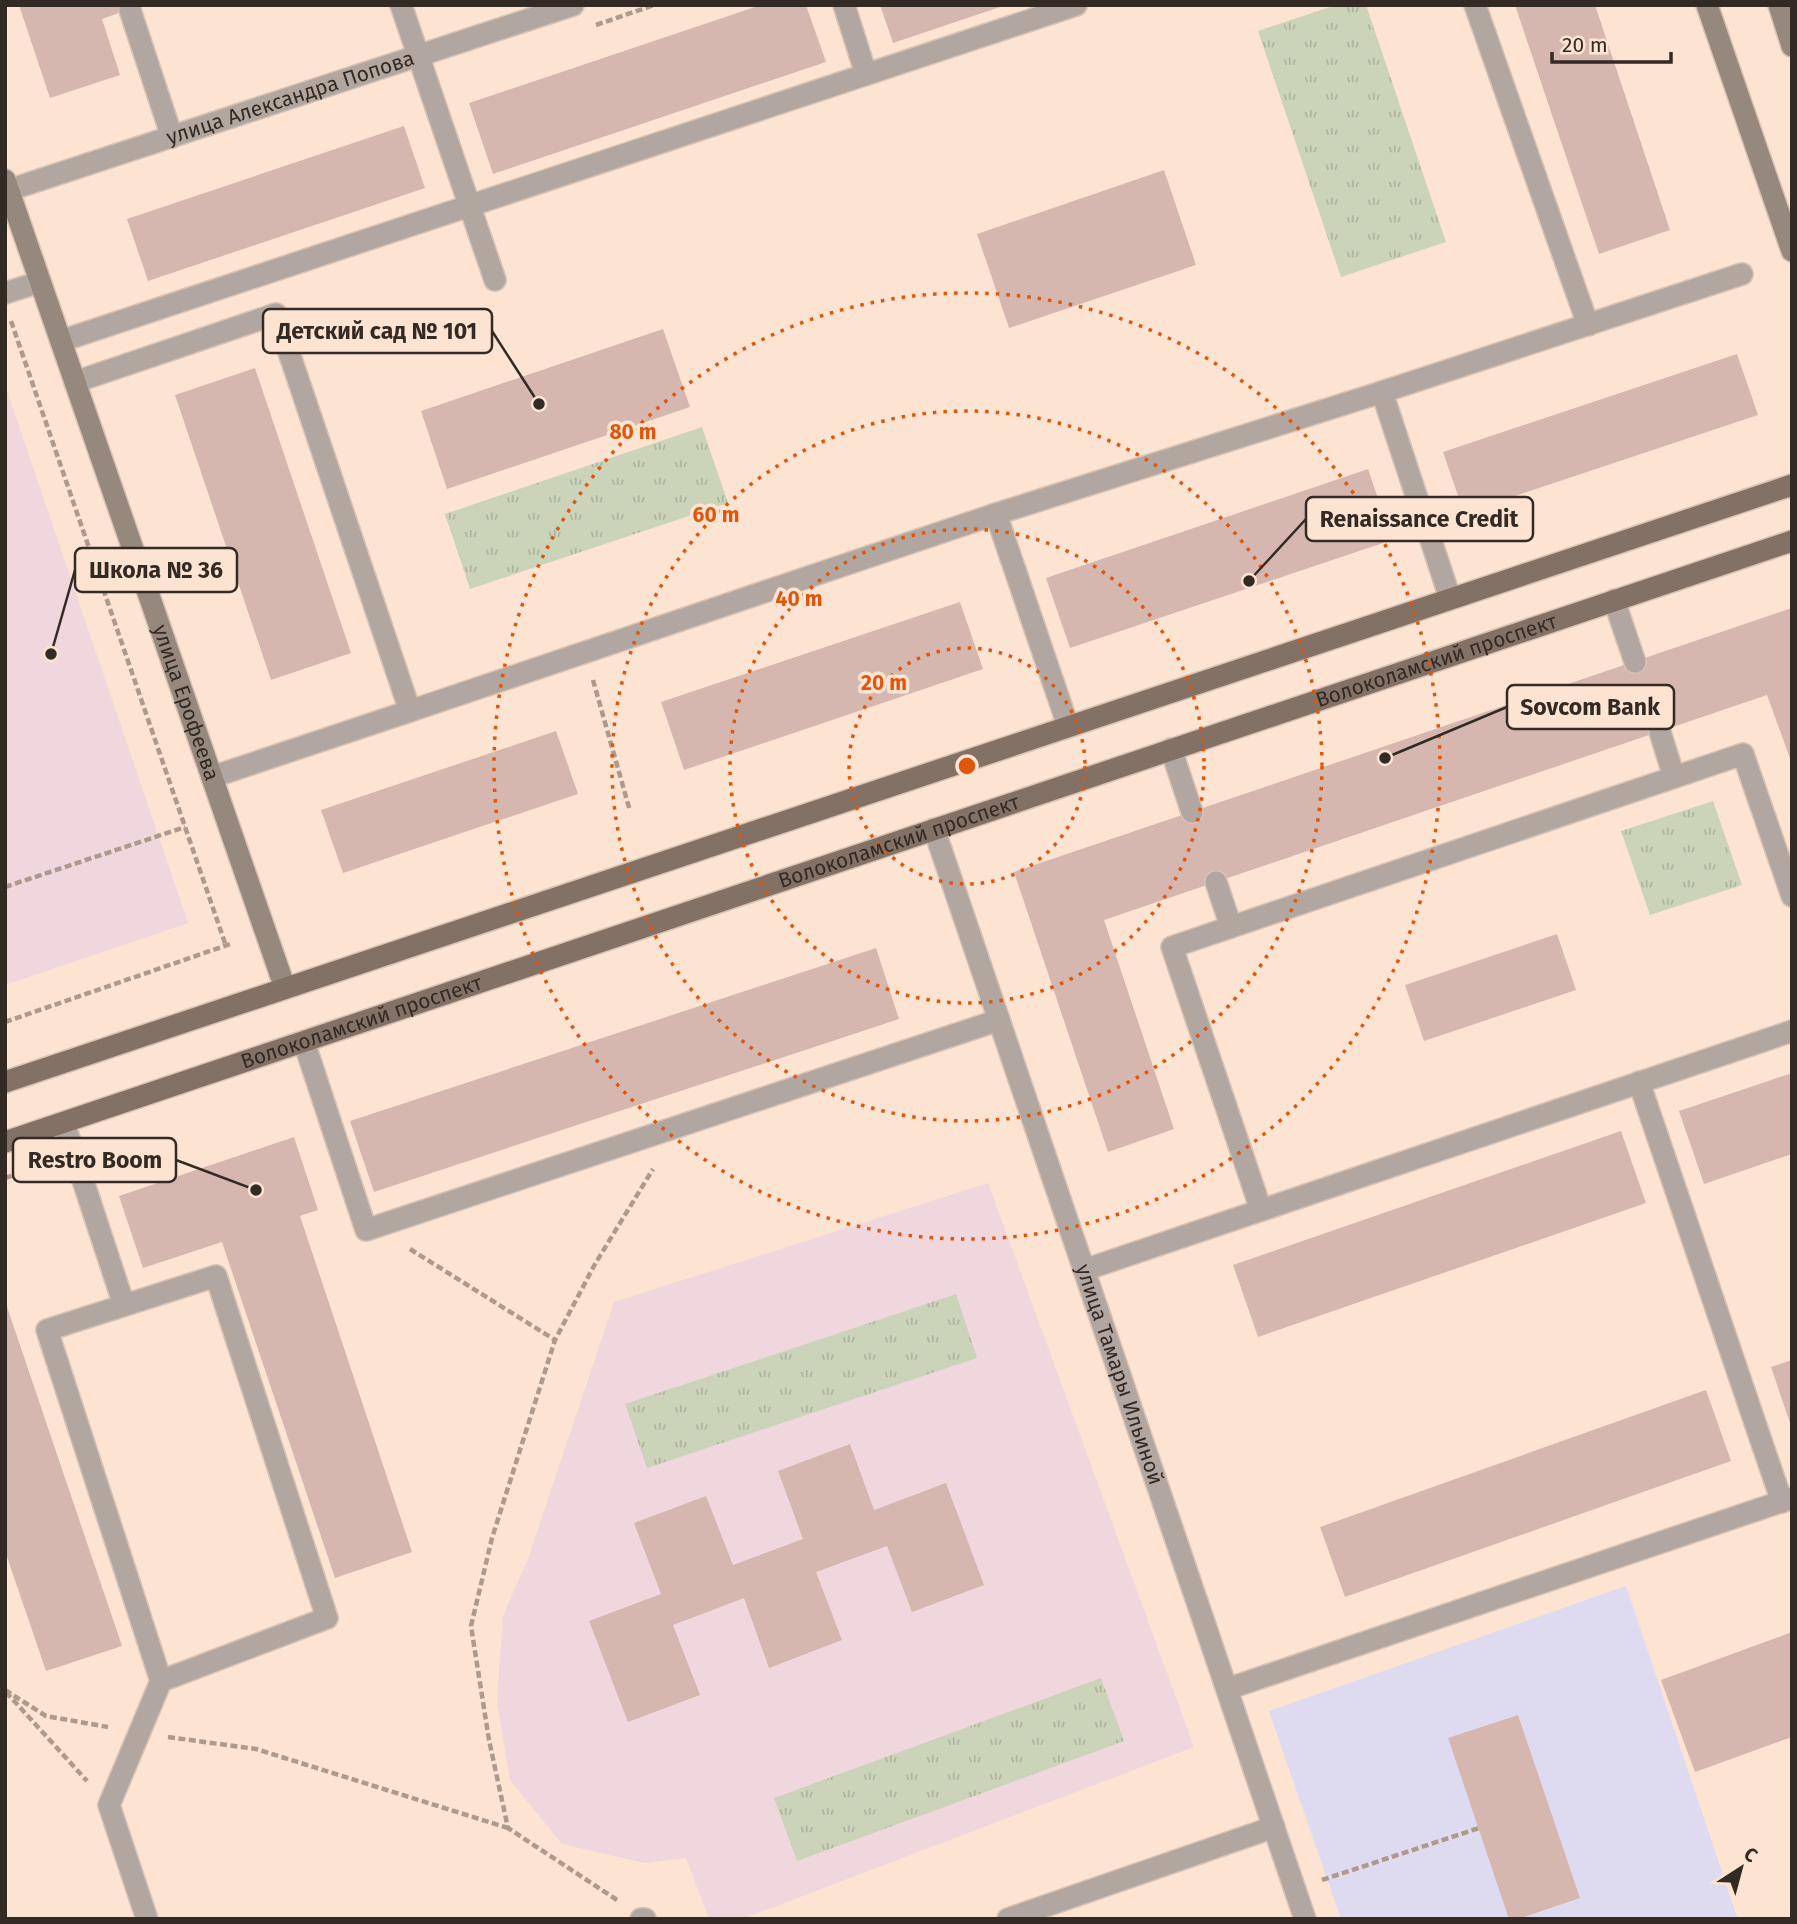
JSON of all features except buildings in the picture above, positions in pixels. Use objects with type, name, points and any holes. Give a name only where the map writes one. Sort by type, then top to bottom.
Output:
[{"type":"main road","points":[[5,1082],[1792,485]]},
{"type":"main road","name":"Волоколамский проспект","points":[[5,1142],[1792,541]]},
{"type":"street","points":[[401,5],[495,280]]},
{"type":"street","name":"улица Александра Попова","points":[[7,185],[172,137],[418,56],[526,12],[573,5]]},
{"type":"street","points":[[844,5],[866,74]]},
{"type":"street","points":[[61,341],[1076,5]]},
{"type":"street","points":[[1475,5],[1588,325]]},
{"type":"street","points":[[1707,5],[1792,251]]},
{"type":"street","points":[[1779,5],[1792,46]]},
{"type":"street","points":[[130,10],[172,137]]},
{"type":"street","name":"улица Ерофеева","points":[[7,185],[285,988]]},
{"type":"street","points":[[212,777],[996,514],[1742,274]]},
{"type":"street","points":[[5,293],[40,282]]},
{"type":"street","points":[[75,382],[276,314],[410,710]]},
{"type":"street","points":[[1382,392],[1450,598]]},
{"type":"street","points":[[996,514],[1068,726]]},
{"type":"street","points":[[1614,600],[1635,662]]},
{"type":"street","points":[[1660,732],[1674,777]]},
{"type":"street","points":[[1171,749],[1192,812]]},
{"type":"street","points":[[1261,1210],[1171,947],[1743,754],[1792,896]]},
{"type":"street","name":"улица Тамары Ильиной","points":[[934,829],[1305,1919]]},
{"type":"street","points":[[1216,882],[1231,927]]},
{"type":"street","points":[[304,1042],[366,1230],[999,1020]]},
{"type":"street","points":[[1084,1270],[1792,1031]]},
{"type":"street","points":[[1227,1689],[1787,1500],[1639,1083]]},
{"type":"street","points":[[64,1123],[124,1305]]},
{"type":"street","points":[[147,1919],[109,1805],[161,1681],[47,1330],[216,1276],[327,1618],[161,1681]]},
{"type":"street","points":[[1008,1919],[1274,1827]]},
{"type":"path","points":[[10,316],[226,946]]},
{"type":"path","points":[[586,652],[630,811]]},
{"type":"path","points":[[5,887],[185,827]]},
{"type":"path","points":[[5,1022],[233,943]]},
{"type":"path","points":[[508,1828],[489,1740],[471,1626],[492,1538],[555,1340],[595,1264],[678,1126]]},
{"type":"path","points":[[366,1230],[415,1252],[555,1340]]},
{"type":"path","points":[[5,1691],[46,1716],[139,1733],[256,1749],[508,1828],[644,1918]]},
{"type":"path","points":[[5,1691],[109,1805]]},
{"type":"path","points":[[1295,1889],[1479,1828]]},
{"type":"shaded area","points":[[5,385],[188,923],[5,985]]},
{"type":"shaded area","points":[[988,1183],[1194,1747],[742,1919],[709,1919],[686,1858],[645,1863],[562,1844],[510,1780],[497,1702],[503,1616],[528,1559],[614,1302]]},
{"type":"shaded area","points":[[1626,1586],[1737,1917],[1341,1919],[1269,1711]]},
{"type":"green space","points":[[1336,5],[1366,5],[1446,242],[1341,277],[1258,31]]},
{"type":"green space","points":[[702,427],[728,503],[470,589],[445,514]]},
{"type":"green space","points":[[1713,801],[1742,885],[1650,915],[1621,831]]},
{"type":"green space","points":[[956,1294],[977,1358],[647,1468],[625,1404]]},
{"type":"green space","points":[[1101,1678],[1124,1741],[797,1861],[774,1798]]},
{"type":"place","name":"Детский сад № 101","points":[[539,404]]},
{"type":"place","name":"Renaissance Credit","points":[[1249,581]]},
{"type":"place","name":"Школа № 36","points":[[51,654]]},
{"type":"place","name":"Sovcom Bank","points":[[1385,758]]},
{"type":"place","name":"Restro Boom","points":[[256,1190]]}]
